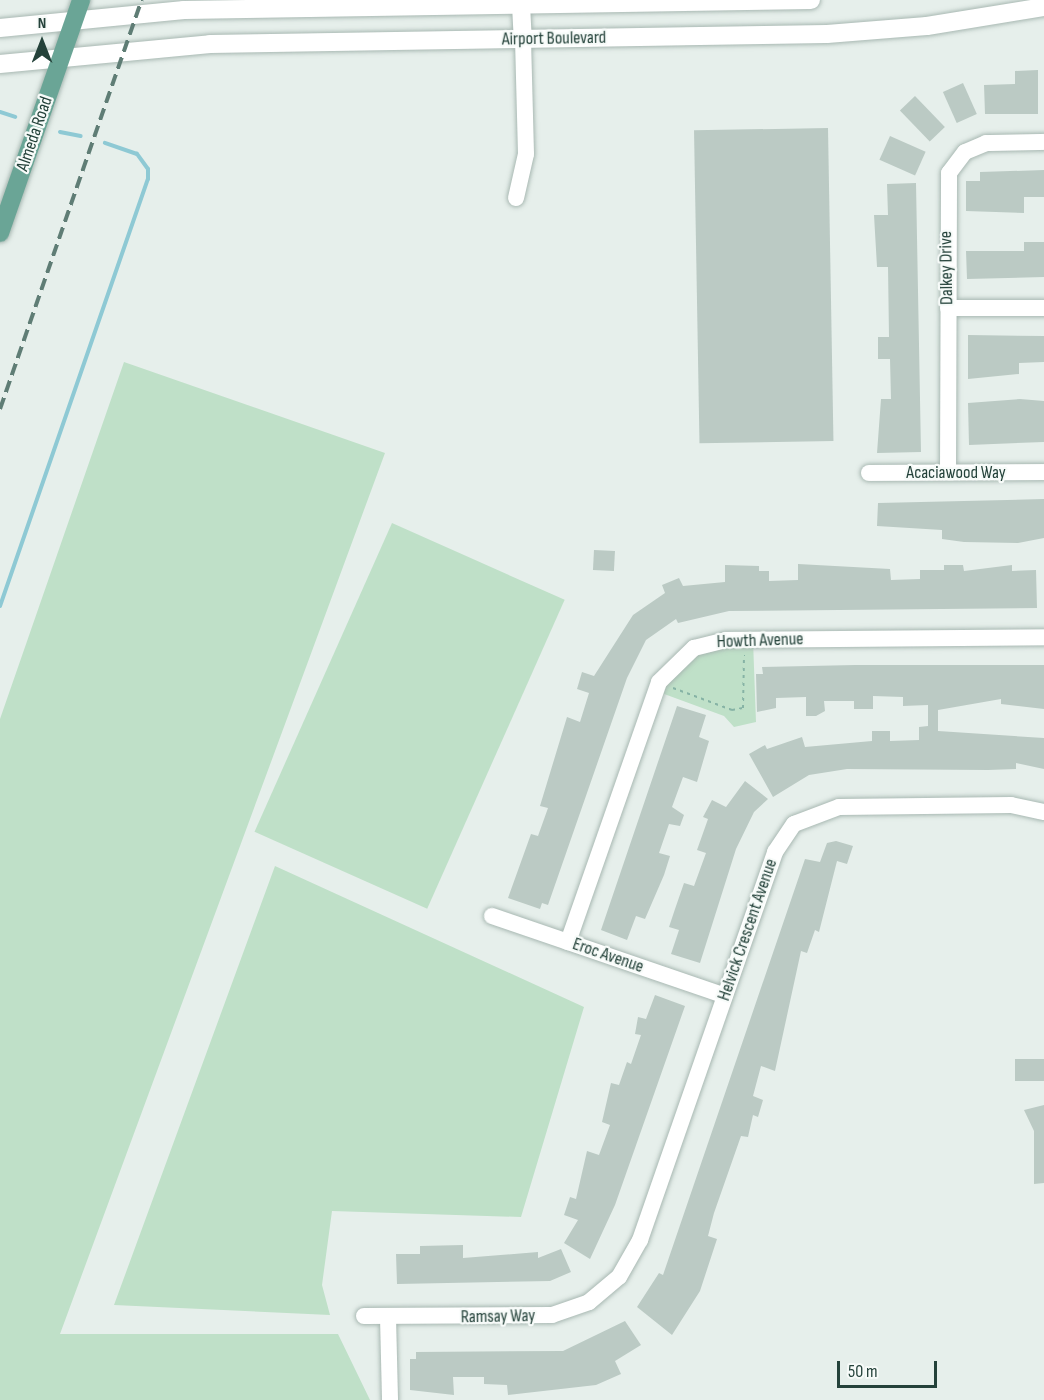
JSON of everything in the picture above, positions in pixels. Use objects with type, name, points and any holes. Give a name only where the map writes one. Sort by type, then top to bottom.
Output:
[{"type":"main road","name":"Almeda Road","points":[[0,233],[81,0]]},
{"type":"main road","name":"Airport Boulevard","points":[[0,28],[184,10],[811,0]]},
{"type":"main road","points":[[732,2],[732,36]]},
{"type":"main road","points":[[521,5],[523,39]]},
{"type":"main road","name":"Airport Boulevard","points":[[0,64],[63,55],[210,44],[838,33],[985,8],[1044,7]]},
{"type":"street","points":[[516,198],[526,154],[523,39]]},
{"type":"street","name":"Dalkey Drive","points":[[948,472],[945,188],[955,160],[986,143],[1044,142]]},
{"type":"street","points":[[948,308],[1044,308]]},
{"type":"street","name":"Acaciawood Way","points":[[869,473],[1044,472]]},
{"type":"street","name":"Howth Avenue","points":[[568,942],[659,682],[694,648],[726,640],[1044,637]]},
{"type":"street","name":"Helvick Crescent Avenue","points":[[619,1277],[640,1240],[775,852],[783,837],[809,814],[839,807],[1024,806],[1044,812]]},
{"type":"street","name":"Eroc Avenue","points":[[492,916],[724,996]]},
{"type":"street","name":"Ramsay Way","points":[[364,1316],[552,1315],[589,1302],[619,1277]]},
{"type":"street","points":[[388,1317],[390,1400]]},
{"type":"path","points":[[670,687],[732,710],[743,708],[744,653]]},
{"type":"green space","points":[[124,362],[385,453],[60,1334],[338,1334],[370,1400],[0,1400],[0,719]]},
{"type":"green space","points":[[392,523],[565,600],[427,909],[255,832]]},
{"type":"green space","points":[[753,640],[756,722],[734,727],[724,716],[656,691],[675,662]]},
{"type":"green space","points":[[275,866],[584,1007],[521,1217],[332,1211],[322,1285],[330,1315],[114,1305]]},
{"type":"building","points":[[1038,70],[1038,114],[985,114],[984,85],[1015,84],[1015,71]]},
{"type":"building","points":[[963,83],[977,114],[957,123],[943,92]]},
{"type":"building","points":[[915,96],[945,127],[930,142],[900,111]]},
{"type":"building","points":[[828,128],[833,441],[699,443],[694,130]]},
{"type":"building","points":[[890,136],[926,152],[915,176],[879,160]]},
{"type":"building","points":[[1044,170],[1044,197],[1024,197],[1024,213],[966,211],[966,181],[980,181],[980,172]]},
{"type":"building","points":[[916,183],[921,452],[877,453],[881,399],[891,399],[890,359],[878,359],[878,337],[889,337],[888,267],[877,267],[874,215],[888,215],[887,184]]},
{"type":"building","points":[[1024,242],[1044,242],[1044,277],[967,279],[966,251],[1024,251]]},
{"type":"building","points":[[968,335],[1044,336],[1044,362],[1019,363],[1019,374],[968,379]]},
{"type":"building","points":[[1020,399],[1044,401],[1044,442],[969,445],[968,403]]},
{"type":"building","points":[[1044,499],[1044,538],[1018,543],[964,542],[942,539],[942,530],[877,526],[878,503]]},
{"type":"building","points":[[594,550],[615,551],[614,571],[593,570]]},
{"type":"building","points":[[798,564],[890,569],[891,580],[920,579],[920,570],[944,570],[944,565],[963,565],[964,571],[1012,565],[1012,571],[1036,570],[1037,608],[729,611],[678,623],[676,619],[646,640],[627,678],[548,905],[542,903],[540,909],[508,898],[531,834],[538,836],[548,808],[540,806],[567,717],[580,722],[589,693],[577,689],[582,672],[594,676],[633,615],[665,593],[662,585],[679,578],[683,586],[725,582],[725,565],[759,566],[759,571],[769,571],[769,581],[798,580]]},
{"type":"building","points":[[1044,665],[1044,709],[1001,704],[1001,699],[938,710],[938,731],[1044,738],[1044,769],[1016,763],[1016,769],[988,770],[847,769],[809,775],[773,797],[749,754],[765,745],[767,749],[802,737],[805,747],[872,741],[872,731],[890,731],[890,741],[919,740],[919,727],[928,726],[928,705],[903,706],[903,697],[873,696],[873,709],[854,709],[854,701],[824,701],[825,711],[816,716],[806,716],[806,697],[776,698],[776,708],[757,712],[756,674],[763,674],[762,667]]},
{"type":"building","points":[[677,706],[706,715],[699,737],[709,741],[697,782],[683,777],[672,807],[684,815],[680,826],[669,824],[659,853],[670,856],[664,875],[645,919],[636,916],[627,940],[601,930]]},
{"type":"building","points":[[745,781],[768,799],[754,812],[736,849],[700,963],[671,954],[679,930],[669,927],[684,883],[694,886],[706,853],[697,850],[708,819],[703,817],[712,800],[726,807]]},
{"type":"building","points":[[836,841],[853,846],[847,864],[837,861],[819,932],[815,930],[807,953],[801,951],[775,1071],[761,1066],[753,1096],[763,1100],[758,1117],[753,1115],[748,1137],[741,1136],[714,1213],[708,1236],[717,1239],[700,1291],[672,1335],[637,1307],[659,1273],[663,1275],[805,859],[820,862],[827,843]]},
{"type":"building","points":[[655,995],[685,1006],[615,1205],[590,1259],[564,1243],[578,1220],[564,1215],[570,1197],[576,1199],[587,1151],[599,1155],[610,1125],[602,1122],[611,1083],[619,1085],[627,1062],[631,1064],[641,1035],[635,1034],[638,1017],[646,1019]]},
{"type":"building","points":[[1015,1059],[1044,1059],[1044,1081],[1015,1081]]},
{"type":"building","points":[[1044,1105],[1044,1183],[1034,1184],[1034,1131],[1024,1110]]},
{"type":"building","points":[[463,1245],[463,1258],[538,1252],[538,1258],[561,1249],[571,1272],[550,1281],[397,1284],[396,1254],[420,1254],[420,1246]]},
{"type":"building","points":[[625,1321],[641,1345],[615,1361],[621,1374],[596,1385],[508,1395],[507,1385],[484,1384],[484,1377],[453,1377],[454,1395],[410,1390],[410,1359],[416,1359],[416,1352],[563,1351]]},
{"type":"waterway","points":[[0,112],[15,117]]},
{"type":"waterway","points":[[60,132],[81,136]]},
{"type":"waterway","points":[[0,606],[148,179],[148,169],[137,154],[105,143]]},
{"type":"railway","points":[[0,409],[142,0]]}]
